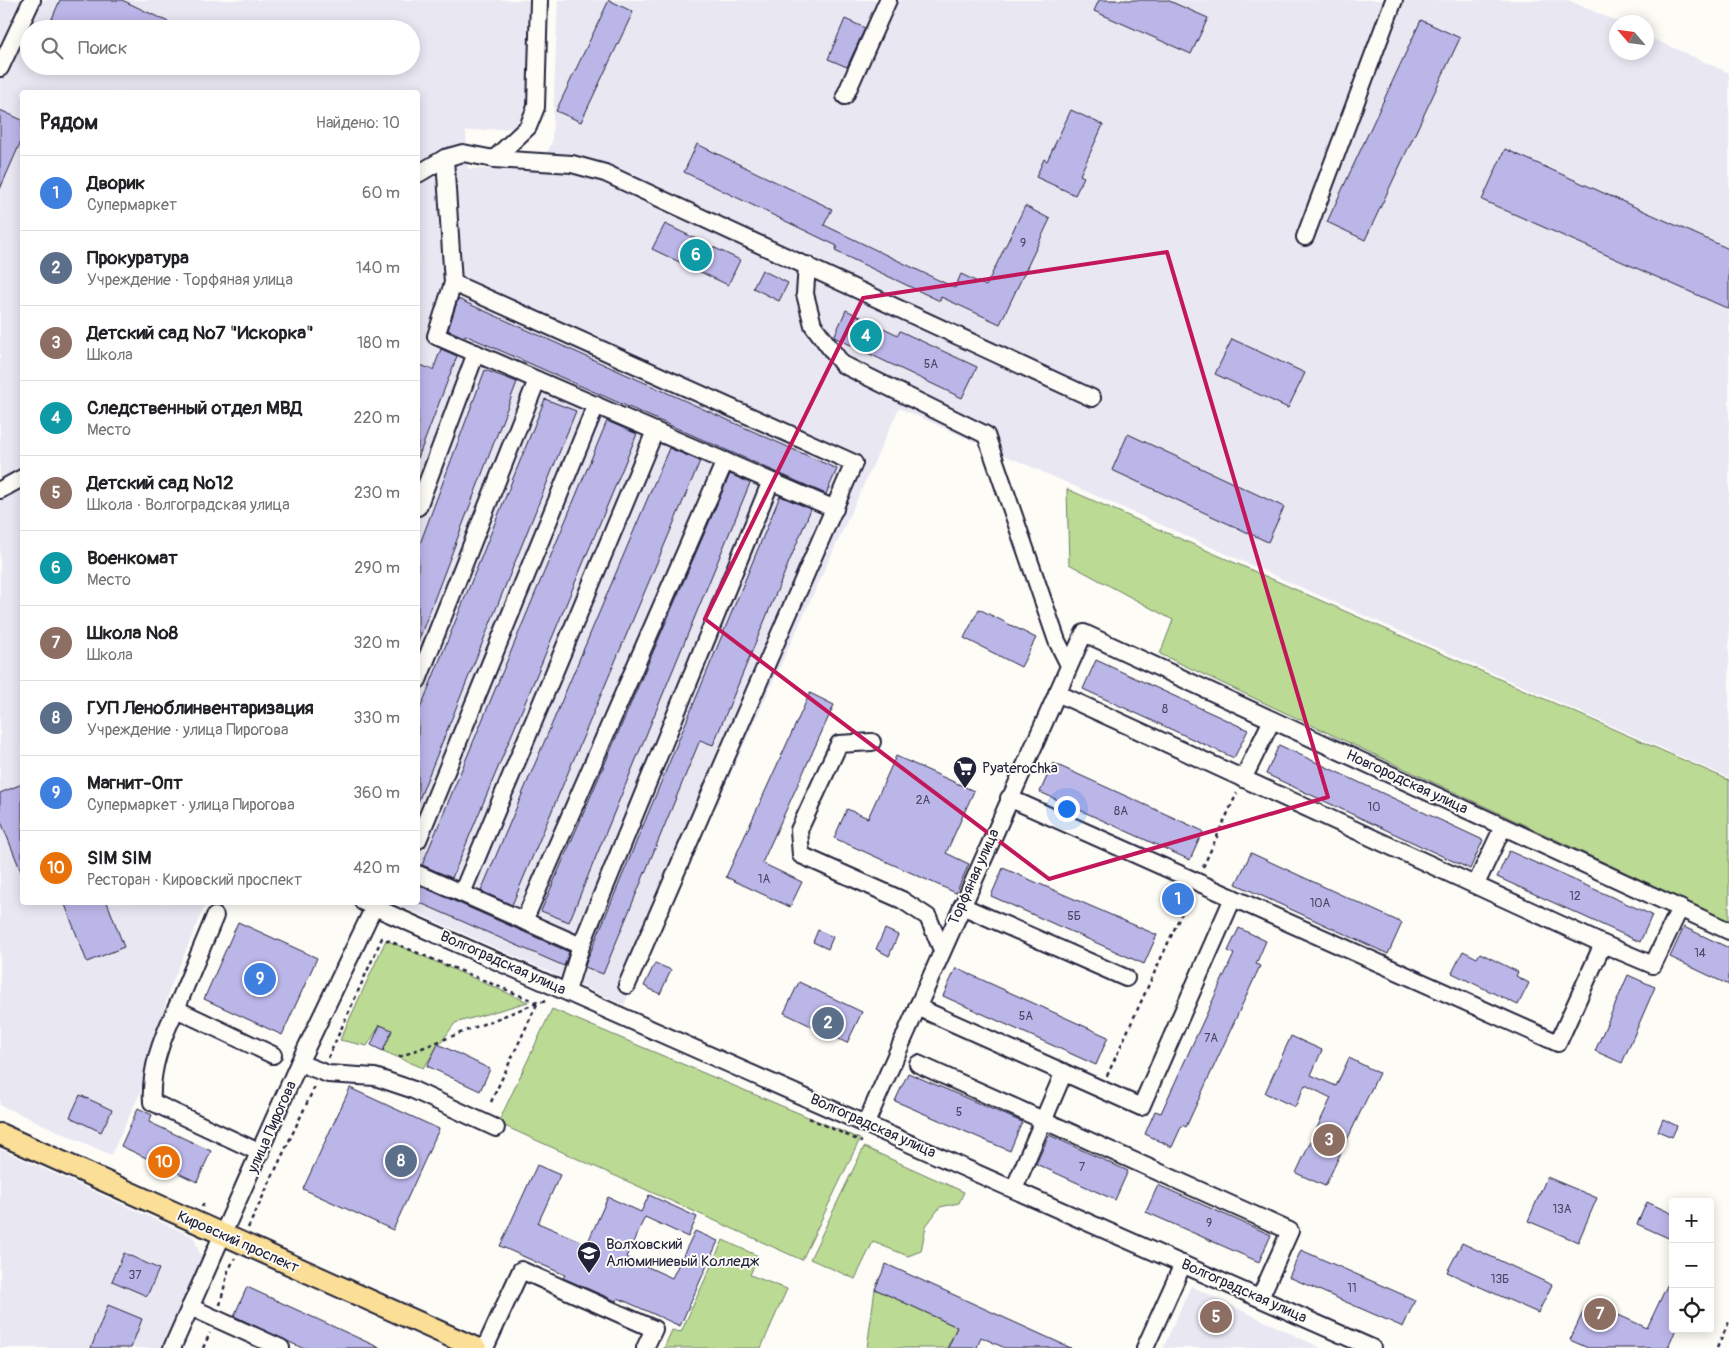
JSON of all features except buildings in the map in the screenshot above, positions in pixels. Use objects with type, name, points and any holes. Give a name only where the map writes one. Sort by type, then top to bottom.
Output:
[{"type":"main road","name":"Кировский проспект","points":[[0,1134],[223,1236],[476,1348]]},
{"type":"street","points":[[23,20],[32,0]]},
{"type":"street","points":[[494,159],[528,128],[536,107],[539,0]]},
{"type":"street","points":[[845,96],[888,0]]},
{"type":"street","points":[[1305,238],[1394,0]]},
{"type":"street","points":[[0,68],[20,26]]},
{"type":"street","points":[[420,173],[445,158],[463,153],[494,159],[572,164],[605,173],[1092,398]]},
{"type":"street","points":[[445,158],[453,283],[436,336],[835,509]]},
{"type":"street","points":[[808,266],[805,294],[813,325],[842,364],[986,435],[1057,640],[1069,665]]},
{"type":"street","points":[[453,283],[854,463],[627,985]]},
{"type":"street","points":[[420,502],[476,353]]},
{"type":"street","points":[[420,675],[537,380]]},
{"type":"street","points":[[420,835],[596,406]]},
{"type":"street","points":[[462,893],[655,431]]},
{"type":"street","points":[[524,921],[725,461]]},
{"type":"street","points":[[0,490],[20,479]]},
{"type":"street","points":[[567,991],[580,946],[771,481]]},
{"type":"street","name":"Торфяная улица","points":[[866,1123],[1084,633]]},
{"type":"street","name":"Новгородская улица","points":[[1084,633],[1729,931]]},
{"type":"street","points":[[1057,693],[1603,944],[1653,965],[1680,908]]},
{"type":"street","points":[[1243,779],[1272,720]]},
{"type":"street","points":[[872,742],[839,744],[799,830],[801,855],[902,900],[928,917],[942,950]]},
{"type":"street","points":[[1009,798],[1558,1043],[1603,944]]},
{"type":"street","points":[[1476,884],[1503,826]]},
{"type":"street","points":[[420,875],[580,946]]},
{"type":"street","points":[[917,1007],[1141,1107],[1234,898]]},
{"type":"street","name":"Волгоградская улица","points":[[369,905],[1372,1348]]},
{"type":"street","name":"улица Пирогова","points":[[172,1348],[261,1153],[369,905]]},
{"type":"street","points":[[962,906],[1126,978]]},
{"type":"street","points":[[214,916],[164,1034],[151,1081],[152,1102],[261,1153]]},
{"type":"street","points":[[176,1008],[274,1055]]},
{"type":"street","points":[[299,1063],[328,1074],[375,1077],[411,1089],[496,1128]]},
{"type":"street","points":[[918,1064],[1290,1232],[1260,1298]]},
{"type":"street","points":[[1014,1189],[1064,1072]]},
{"type":"street","points":[[1145,1348],[1183,1264]]},
{"type":"street","points":[[485,1348],[521,1270],[654,1329],[645,1348]]},
{"type":"street","points":[[190,1307],[281,1348]]},
{"type":"path","points":[[1102,1089],[1243,779]]},
{"type":"path","points":[[203,1348],[216,1319],[228,1271],[382,938],[538,1003]]},
{"type":"path","points":[[399,1057],[550,1000]]},
{"type":"path","points":[[491,1102],[538,1003]]},
{"type":"path","points":[[808,1118],[862,1142]]},
{"type":"path","points":[[1717,1348],[1729,1322]]},
{"type":"highlighted area","points":[[1167,252],[1328,797],[1049,879],[705,619],[863,298]]},
{"type":"shaded area","points":[[0,0],[536,0],[528,127],[466,131],[468,169],[539,169],[552,142],[558,0],[1568,0],[1609,18],[1609,60],[1654,60],[1654,39],[1729,73],[1729,778],[899,408],[624,1005],[399,905],[420,905],[420,90],[20,90],[20,905],[205,905],[170,988],[140,1093],[111,1155],[0,1105]]},
{"type":"shaded area","points":[[0,1149],[194,1237],[202,1260],[162,1348],[0,1348]]},
{"type":"shaded area","points":[[1191,1286],[1321,1348],[1163,1348]]},
{"type":"green space","points":[[1067,489],[1729,780],[1729,921],[1160,654],[1173,620],[1069,564]]},
{"type":"green space","points":[[386,940],[528,1002],[455,1023],[423,1068],[383,1051],[392,1031],[380,1025],[367,1046],[340,1040]]},
{"type":"green space","points":[[552,1009],[860,1139],[802,1260],[498,1123]]},
{"type":"green space","points":[[864,1147],[964,1192],[959,1203],[940,1207],[926,1226],[921,1251],[908,1256],[873,1242],[855,1279],[810,1259]]},
{"type":"green space","points":[[723,1240],[758,1256],[750,1275],[787,1289],[761,1348],[664,1348],[672,1330],[681,1332]]},
{"type":"green space","points":[[875,1289],[957,1327],[947,1348],[867,1348]]},
{"type":"place","name":"Военкомат","points":[[696,255]]},
{"type":"place","name":"Следственный отдел МВД","points":[[866,336]]},
{"type":"place","name":"Pyaterochka","points":[[965,789]]},
{"type":"place","name":"Дворик","points":[[1178,899]]},
{"type":"place","name":"Магнит-Опт","points":[[260,979]]},
{"type":"place","name":"Прокуратура","points":[[828,1023]]},
{"type":"place","name":"Детский cад №7 \"Искорка\"","points":[[1329,1140]]},
{"type":"place","name":"ГУП Леноблинвентаризация","points":[[401,1161]]},
{"type":"place","name":"SIM SIM","points":[[164,1162]]},
{"type":"place","name":"Волховский Алюминиевый Колледж","points":[[589,1274]]},
{"type":"place","name":"Школа №8","points":[[1600,1314]]},
{"type":"place","name":"Детский cад №12","points":[[1216,1317]]}]
